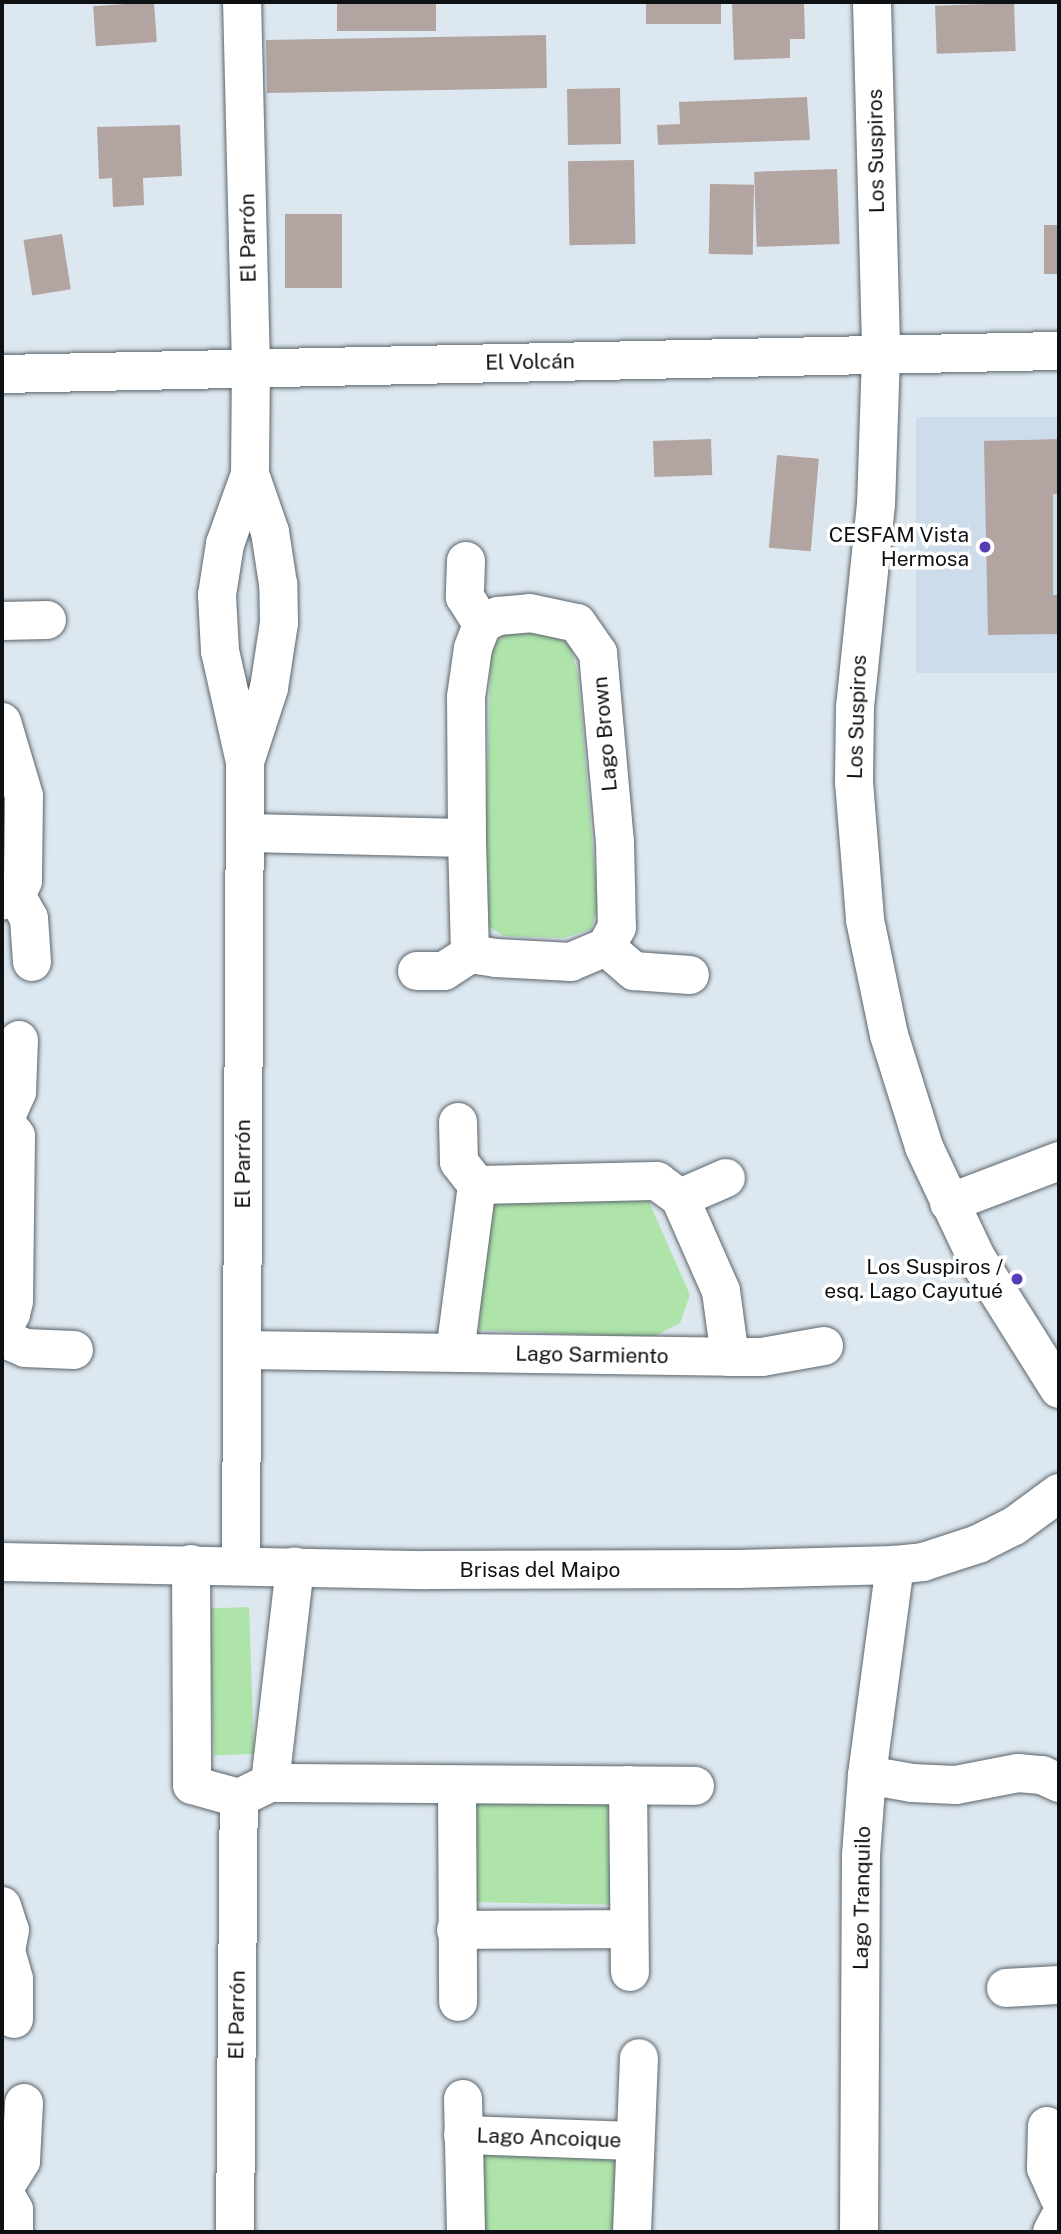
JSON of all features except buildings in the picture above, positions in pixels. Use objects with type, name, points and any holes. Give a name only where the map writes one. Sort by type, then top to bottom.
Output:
[{"type":"street","name":"El Parrón","points":[[241,1565],[245,762],[220,651],[217,595],[225,544],[250,474],[251,369],[242,2]]},
{"type":"street","name":"Los Suspiros","points":[[872,2],[881,355],[876,505],[855,707],[854,782],[858,857],[873,969],[889,1035],[924,1147],[976,1257],[1059,1389]]},
{"type":"street","name":"El Volcán","points":[[2,374],[1059,351]]},
{"type":"street","name":"El Parrón","points":[[245,762],[268,688],[279,623],[272,546],[250,474]]},
{"type":"street","points":[[466,561],[465,597],[482,624],[474,648],[466,697],[470,954]]},
{"type":"street","name":"Lago Brown","points":[[482,624],[498,616],[530,613],[577,623],[598,653],[615,866],[617,927],[606,947]]},
{"type":"street","points":[[2,621],[47,620]]},
{"type":"street","points":[[2,722],[24,796],[23,881],[9,898],[29,918],[32,962]]},
{"type":"street","points":[[245,833],[467,838]]},
{"type":"street","points":[[417,971],[444,971],[470,954],[570,962],[606,947],[634,971],[690,975]]},
{"type":"street","points":[[2,1329],[15,1301],[16,1136],[3,1118],[17,1092],[19,1040]]},
{"type":"street","points":[[455,1353],[477,1185],[459,1162],[458,1122]]},
{"type":"street","points":[[949,1203],[1059,1161]]},
{"type":"street","points":[[680,1198],[726,1178]]},
{"type":"street","points":[[477,1185],[657,1181],[680,1198],[720,1291],[730,1357]]},
{"type":"street","points":[[2,1338],[25,1348],[74,1350]]},
{"type":"street","name":"Lago Sarmiento","points":[[242,1350],[761,1357],[824,1346]]},
{"type":"street","name":"Brisas del Maipo","points":[[2,1562],[594,1570],[895,1565],[933,1559],[978,1544],[1014,1526],[1059,1493]]},
{"type":"street","points":[[191,1564],[192,1785],[255,1791],[457,1785],[695,1786]]},
{"type":"street","name":"Lago Tranquilo","points":[[859,2232],[861,1855],[867,1775],[895,1565]]},
{"type":"street","name":"El Parrón","points":[[235,2232],[255,1791],[295,1566]]},
{"type":"street","points":[[867,1775],[912,1783],[956,1785],[1018,1773],[1042,1775],[1059,1783]]},
{"type":"street","points":[[457,1785],[458,2002]]},
{"type":"street","points":[[628,1785],[630,1972]]},
{"type":"street","points":[[2,1906],[10,1930],[4,1953],[14,1979],[15,2020]]},
{"type":"street","points":[[456,1930],[628,1929]]},
{"type":"street","points":[[1006,1988],[1059,1985]]},
{"type":"street","name":"Lago Ancoique","points":[[632,2232],[639,2058]]},
{"type":"street","points":[[14,2232],[15,2210],[2,2189],[21,2161],[24,2103]]},
{"type":"street","name":"Lago Ancoique","points":[[466,2232],[463,2117],[635,2141]]},
{"type":"street","points":[[1047,2126],[1046,2168],[1059,2197]]},
{"type":"street","points":[[1052,2232],[1059,2219]]},
{"type":"shaded area","name":"CESFAM Vista Hermosa","points":[[916,417],[1059,417],[1059,673],[916,673]]},
{"type":"green space","points":[[506,632],[540,632],[570,644],[578,675],[598,907],[591,929],[564,938],[504,936],[483,923],[491,648]]},
{"type":"green space","points":[[646,1195],[690,1295],[680,1323],[651,1338],[479,1330],[483,1216],[491,1199]]},
{"type":"green space","points":[[249,1607],[254,1754],[214,1755],[209,1608]]},
{"type":"green space","points":[[468,1802],[621,1805],[619,1905],[466,1902]]},
{"type":"green space","points":[[471,2148],[619,2151],[618,2232],[470,2232]]},
{"type":"place","name":"CESFAM Vista Hermosa","points":[[985,547]]},
{"type":"place","name":"Los Suspiros / esq. Lago Cayutué","points":[[1017,1279]]}]
